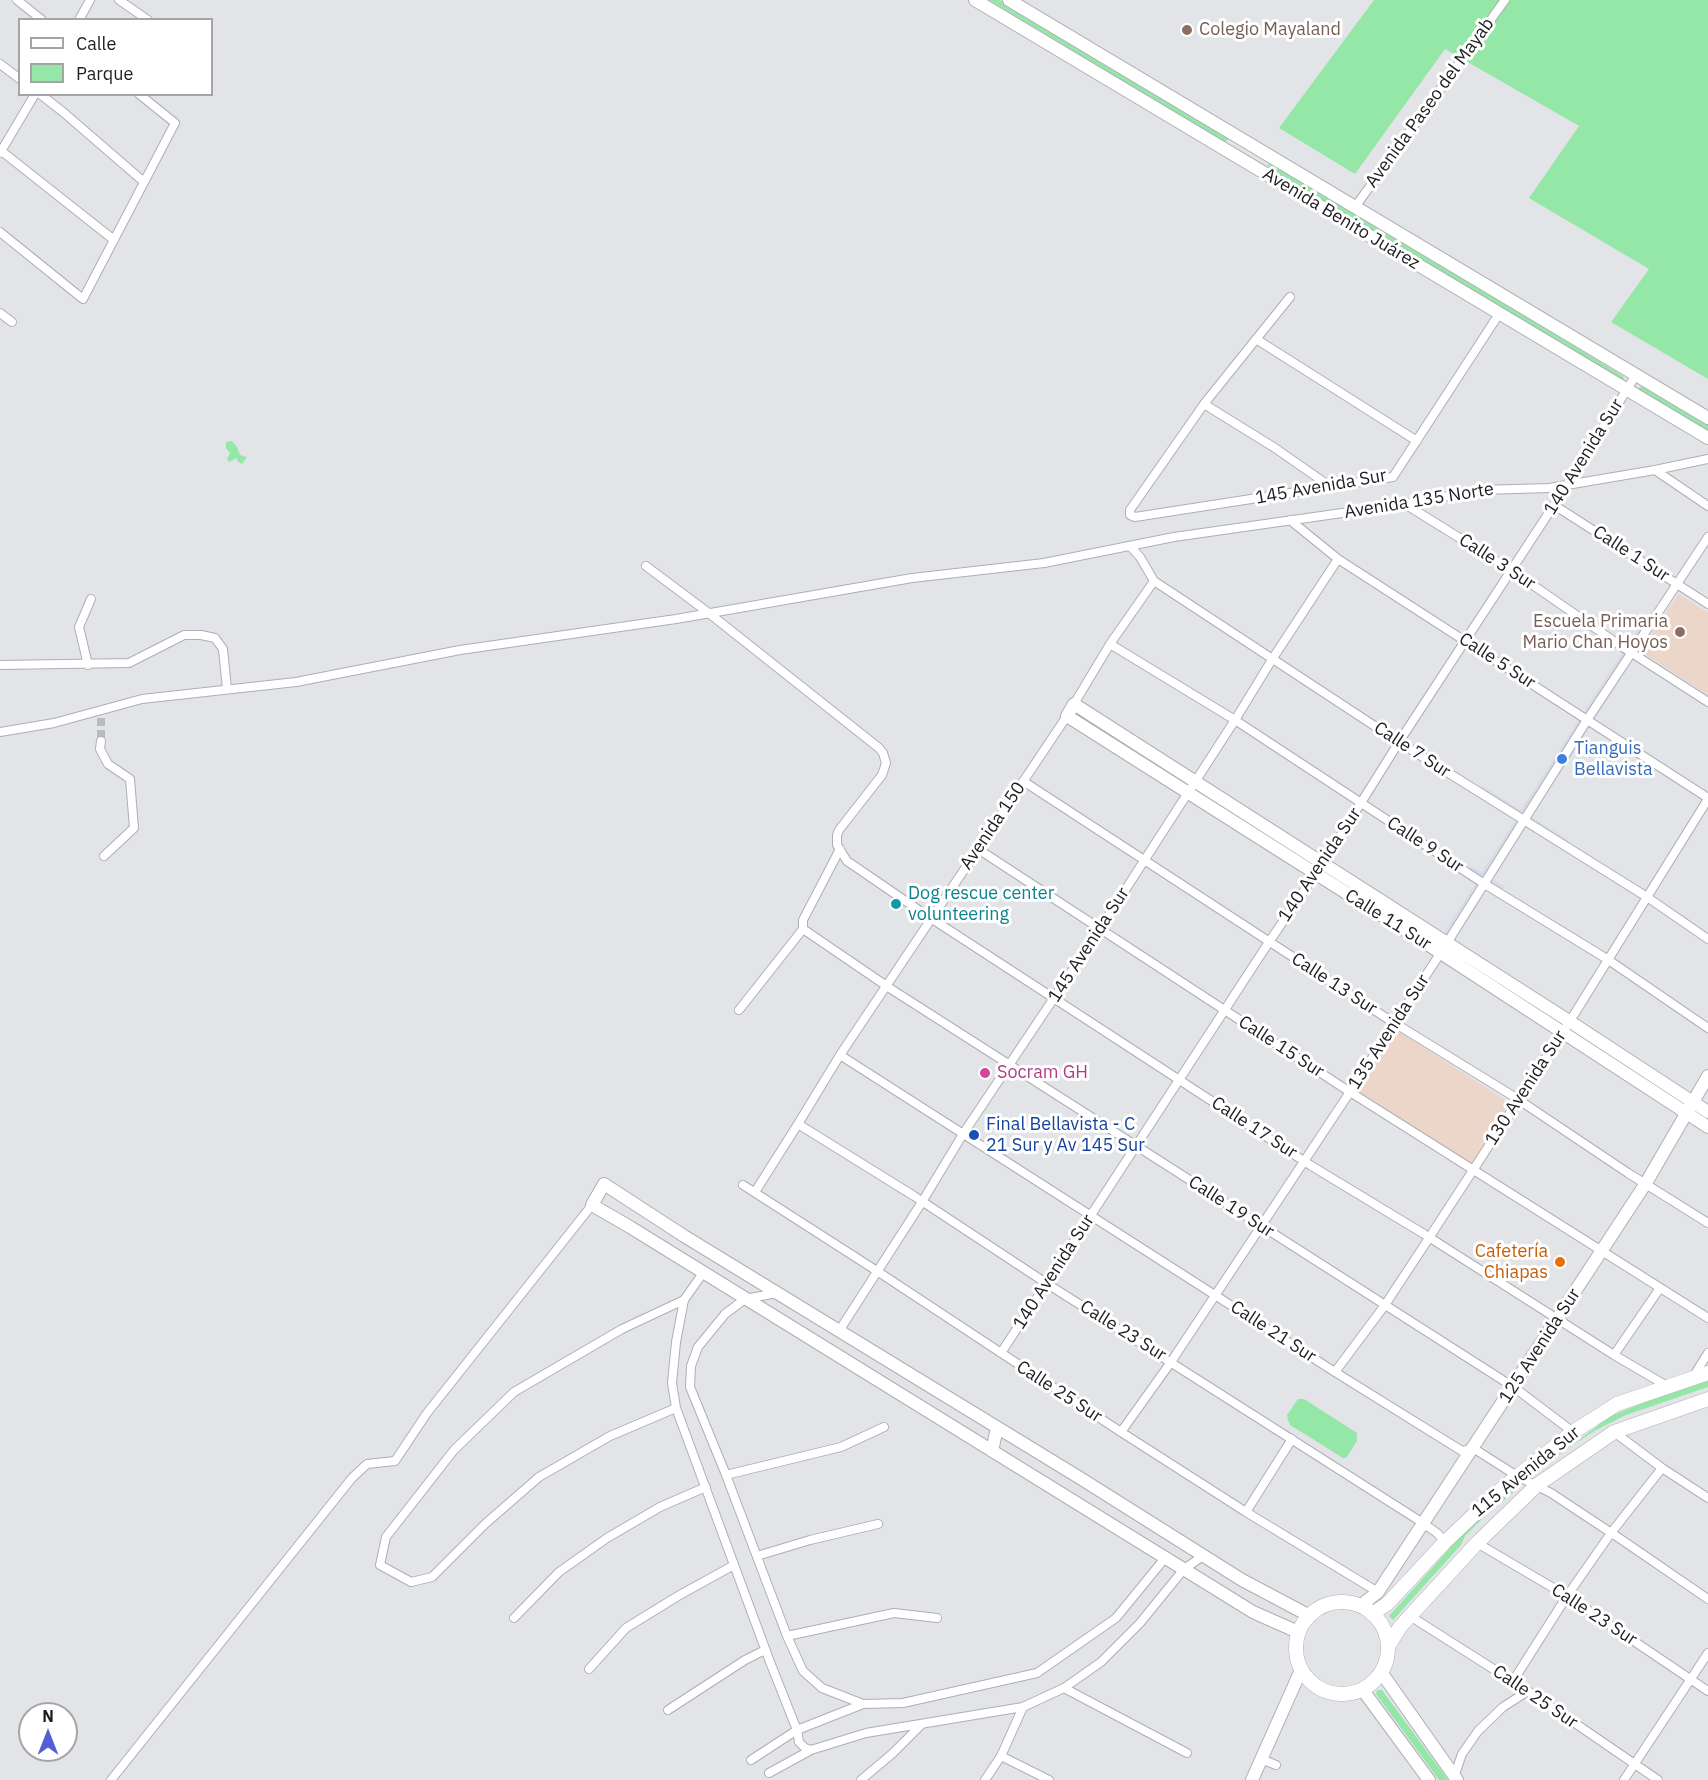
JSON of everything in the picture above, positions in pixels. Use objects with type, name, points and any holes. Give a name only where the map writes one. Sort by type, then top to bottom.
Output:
[{"type":"main road","name":"Avenida Benito Juárez","points":[[975,0],[1708,438]]},
{"type":"main road","name":"Avenida Benito Juárez","points":[[1009,0],[1708,418]]},
{"type":"main road","name":"Avenida 150","points":[[1067,716],[1074,704]]},
{"type":"main road","name":"Calle 11 Sur","points":[[1074,704],[1315,874],[1443,948],[1708,1112]]},
{"type":"main road","name":"Calle 11 Sur","points":[[1067,716],[1323,863],[1443,948]]},
{"type":"main road","name":"Calle 11 Sur","points":[[1566,1026],[1685,1113],[1708,1127]]},
{"type":"main road","name":"125 Avenida Sur","points":[[1360,1606],[1378,1592],[1473,1448],[1646,1183],[1708,1076]]},
{"type":"main road","points":[[1298,1632],[1253,1612],[592,1205],[604,1184],[684,1236],[1242,1580],[1310,1616]]},
{"type":"main road","name":"115 Avenida Sur","points":[[1372,1614],[1387,1604],[1445,1542],[1500,1490],[1573,1432],[1617,1404],[1708,1373]]},
{"type":"main road","name":"115 Avenida Sur","points":[[1389,1646],[1400,1627],[1477,1543],[1537,1485],[1614,1432],[1708,1399]]},
{"type":"main road","points":[[992,1451],[997,1428]]},
{"type":"main road","points":[[1343,1602],[1360,1606],[1372,1614],[1386,1633],[1389,1646],[1387,1659],[1381,1672],[1370,1685],[1356,1692],[1341,1694],[1325,1691],[1311,1682],[1301,1670],[1297,1656],[1298,1632],[1310,1616],[1329,1604],[1343,1602]]},
{"type":"main road","points":[[1252,1780],[1301,1670]]},
{"type":"main road","points":[[1381,1672],[1456,1778]]},
{"type":"main road","points":[[1362,1689],[1429,1780]]},
{"type":"street","points":[[17,0],[40,18]]},
{"type":"street","points":[[80,18],[90,0]]},
{"type":"street","points":[[119,0],[145,18]]},
{"type":"street","name":"Avenida Paseo del Mayab","points":[[1355,207],[1505,0]]},
{"type":"street","points":[[0,64],[18,78]]},
{"type":"street","points":[[34,96],[0,151],[114,240]]},
{"type":"street","points":[[43,96],[144,182]]},
{"type":"street","points":[[0,232],[83,299],[175,123],[141,96]]},
{"type":"street","points":[[1290,297],[1204,404],[1275,448],[1331,487]]},
{"type":"street","points":[[0,313],[12,322]]},
{"type":"street","name":"145 Avenida Sur","points":[[1204,404],[1130,510],[1130,515],[1135,517],[1393,477],[1499,314]]},
{"type":"street","points":[[1256,339],[1417,441]]},
{"type":"street","name":"140 Avenida Sur","points":[[1001,1353],[1323,863],[1636,375]]},
{"type":"street","name":"Avenida 135 Norte","points":[[0,732],[101,714],[141,699],[296,682],[460,650],[710,614],[912,578],[1044,563],[1174,537],[1405,504],[1480,490],[1549,488],[1708,459]]},
{"type":"street","points":[[1655,470],[1708,506]]},
{"type":"street","name":"Calle 3 Sur","points":[[1405,504],[1511,570],[1708,702]]},
{"type":"street","name":"Calle 1 Sur","points":[[1554,505],[1708,604]]},
{"type":"street","name":"Calle 5 Sur","points":[[1290,520],[1338,559],[1708,798]]},
{"type":"street","name":"135 Avenida Sur","points":[[1121,1432],[1171,1362],[1350,1092],[1587,720],[1708,537]]},
{"type":"street","name":"Calle 7 Sur","points":[[1130,546],[1140,557],[1154,581],[1399,742],[1647,897],[1708,939]]},
{"type":"street","name":"145 Avenida Sur","points":[[839,1331],[963,1134],[1100,929],[1338,559]]},
{"type":"street","points":[[646,566],[879,748],[886,763],[882,775],[839,830],[836,840],[840,849],[803,920],[803,929],[739,1010]]},
{"type":"street","name":"Avenida 150","points":[[1074,704],[1110,644],[1154,581]]},
{"type":"street","points":[[88,665],[79,627],[91,599]]},
{"type":"street","points":[[0,666],[129,663],[184,635],[201,635],[215,638],[223,649],[227,689]]},
{"type":"street","name":"Calle 9 Sur","points":[[1110,644],[1235,720],[1483,883],[1607,959],[1708,1028]]},
{"type":"street","name":"Avenida 150","points":[[755,1192],[840,1055],[1067,716]]},
{"type":"street","points":[[101,741],[100,749],[108,764],[130,779],[134,828],[104,856]]},
{"type":"street","name":"Calle 13 Sur","points":[[1023,781],[1269,942],[1708,1222]]},
{"type":"street","name":"130 Avenida Sur","points":[[1335,1372],[1384,1305],[1474,1169],[1708,798]]},
{"type":"street","name":"Calle 17 Sur","points":[[840,849],[847,861],[930,918],[1304,1160],[1667,1386]]},
{"type":"street","name":"Calle 15 Sur","points":[[978,849],[1350,1092],[1708,1318]]},
{"type":"street","points":[[803,929],[887,986]]},
{"type":"street","name":"Calle 19 Sur","points":[[887,986],[1512,1387],[1573,1432]]},
{"type":"street","name":"Calle 21 Sur","points":[[840,1055],[1462,1451],[1473,1448],[1517,1476],[1537,1485],[1708,1599]]},
{"type":"street","name":"Calle 23 Sur","points":[[798,1124],[1423,1523],[1445,1542]]},
{"type":"street","name":"Calle 25 Sur","points":[[743,1185],[1121,1432],[1246,1512],[1378,1592]]},
{"type":"street","points":[[111,1780],[352,1478],[367,1464],[395,1461],[433,1405],[592,1205]]},
{"type":"street","points":[[703,1273],[684,1300],[676,1342],[672,1383],[676,1408],[765,1650],[797,1730],[799,1742],[811,1750]]},
{"type":"street","points":[[1614,1355],[1660,1288]]},
{"type":"street","points":[[777,1293],[745,1299],[725,1314],[698,1347],[691,1366],[690,1387],[803,1671],[822,1688],[863,1704]]},
{"type":"street","points":[[676,1408],[610,1436],[539,1477],[485,1524],[432,1576],[411,1582],[381,1565],[386,1537],[454,1450],[514,1392],[622,1329],[684,1300]]},
{"type":"street","points":[[1693,1378],[1708,1353]]},
{"type":"street","points":[[726,1475],[841,1447],[884,1427]]},
{"type":"street","points":[[1614,1432],[1662,1468],[1708,1498]]},
{"type":"street","points":[[1246,1512],[1292,1439]]},
{"type":"street","points":[[1513,1681],[1567,1596],[1611,1533],[1662,1468]]},
{"type":"street","points":[[514,1618],[559,1572],[607,1538],[660,1507],[706,1487]]},
{"type":"street","points":[[757,1556],[810,1540],[878,1524]]},
{"type":"street","name":"Calle 23 Sur","points":[[1477,1543],[1567,1596],[1708,1691]]},
{"type":"street","points":[[769,1773],[811,1750],[866,1733],[1023,1707],[1064,1688],[1101,1662],[1140,1623],[1184,1569],[1203,1556]]},
{"type":"street","points":[[751,1760],[797,1730],[863,1704],[903,1703],[1036,1673],[1116,1618],[1165,1558]]},
{"type":"street","points":[[590,1669],[626,1628],[734,1565]]},
{"type":"street","points":[[787,1635],[894,1613],[937,1618]]},
{"type":"street","name":"Calle 25 Sur","points":[[1410,1616],[1513,1681],[1658,1780]]},
{"type":"street","points":[[668,1710],[720,1675],[765,1650]]},
{"type":"street","points":[[1624,1780],[1708,1653]]},
{"type":"street","points":[[1064,1688],[1187,1753]]},
{"type":"street","points":[[1456,1778],[1462,1754],[1478,1731],[1503,1707],[1528,1691]]},
{"type":"street","points":[[985,1780],[1001,1756],[1023,1707]]},
{"type":"street","points":[[861,1780],[893,1754],[921,1725]]},
{"type":"street","points":[[1001,1756],[1049,1780]]},
{"type":"street","points":[[1261,1759],[1276,1765]]},
{"type":"shaded area","name":"Escuela Primaria Mario Chan Hoyos","points":[[1679,594],[1708,613],[1708,695],[1640,651]]},
{"type":"shaded area","name":"Tianguis Bellavista","points":[[1642,623],[1652,630],[1639,651],[1645,655],[1640,663],[1633,660],[1595,719],[1603,725],[1598,732],[1590,727],[1532,817],[1569,841],[1563,851],[1526,828],[1493,879],[1505,887],[1498,898],[1486,891],[1454,941],[1443,934],[1475,884],[1464,877],[1471,866],[1482,872],[1515,821],[1476,796],[1482,786],[1521,810],[1578,721],[1571,716],[1576,707],[1584,712],[1622,653],[1614,648],[1620,637],[1629,643]]},
{"type":"shaded area","points":[[1395,1029],[1511,1104],[1471,1164],[1355,1089]]},
{"type":"green space","points":[[989,0],[1000,0],[1227,137],[1228,140],[1224,142]]},
{"type":"green space","points":[[1374,0],[1708,0],[1708,379],[1611,322],[1649,269],[1529,198],[1579,126],[1445,49],[1355,174],[1279,128]]},
{"type":"green space","points":[[1268,163],[1450,270],[1623,376],[1624,379],[1622,380],[1269,169]]},
{"type":"green space","points":[[1643,385],[1708,423],[1708,434],[1641,393],[1638,389]]},
{"type":"green space","points":[[232,441],[240,455],[247,457],[242,464],[237,461],[237,458],[229,462],[227,459],[230,453],[226,448],[226,442]]},
{"type":"green space","points":[[1708,1381],[1708,1387],[1626,1415],[1596,1430],[1539,1471],[1539,1468],[1606,1418],[1657,1397]]},
{"type":"green space","points":[[1298,1399],[1304,1399],[1357,1433],[1357,1441],[1346,1458],[1290,1425],[1287,1415]]},
{"type":"green space","points":[[1516,1487],[1516,1490],[1465,1536],[1461,1545],[1393,1620],[1389,1616],[1459,1538],[1485,1512]]},
{"type":"green space","points":[[1377,1690],[1382,1690],[1448,1780],[1439,1780],[1376,1694]]},
{"type":"tunnel","points":[[101,718],[101,741]]},
{"type":"place","name":"Colegio Mayaland","points":[[1187,30]]},
{"type":"place","name":"Escuela Primaria Mario Chan Hoyos","points":[[1680,632]]},
{"type":"place","name":"Tianguis Bellavista","points":[[1562,759]]},
{"type":"place","name":"Dog rescue center volunteering","points":[[896,904]]},
{"type":"place","name":"Socram GH","points":[[985,1073]]},
{"type":"place","name":"Final Bellavista - C 21 Sur y Av 145 Sur","points":[[974,1135]]},
{"type":"place","name":"Cafetería Chiapas","points":[[1560,1262]]}]
